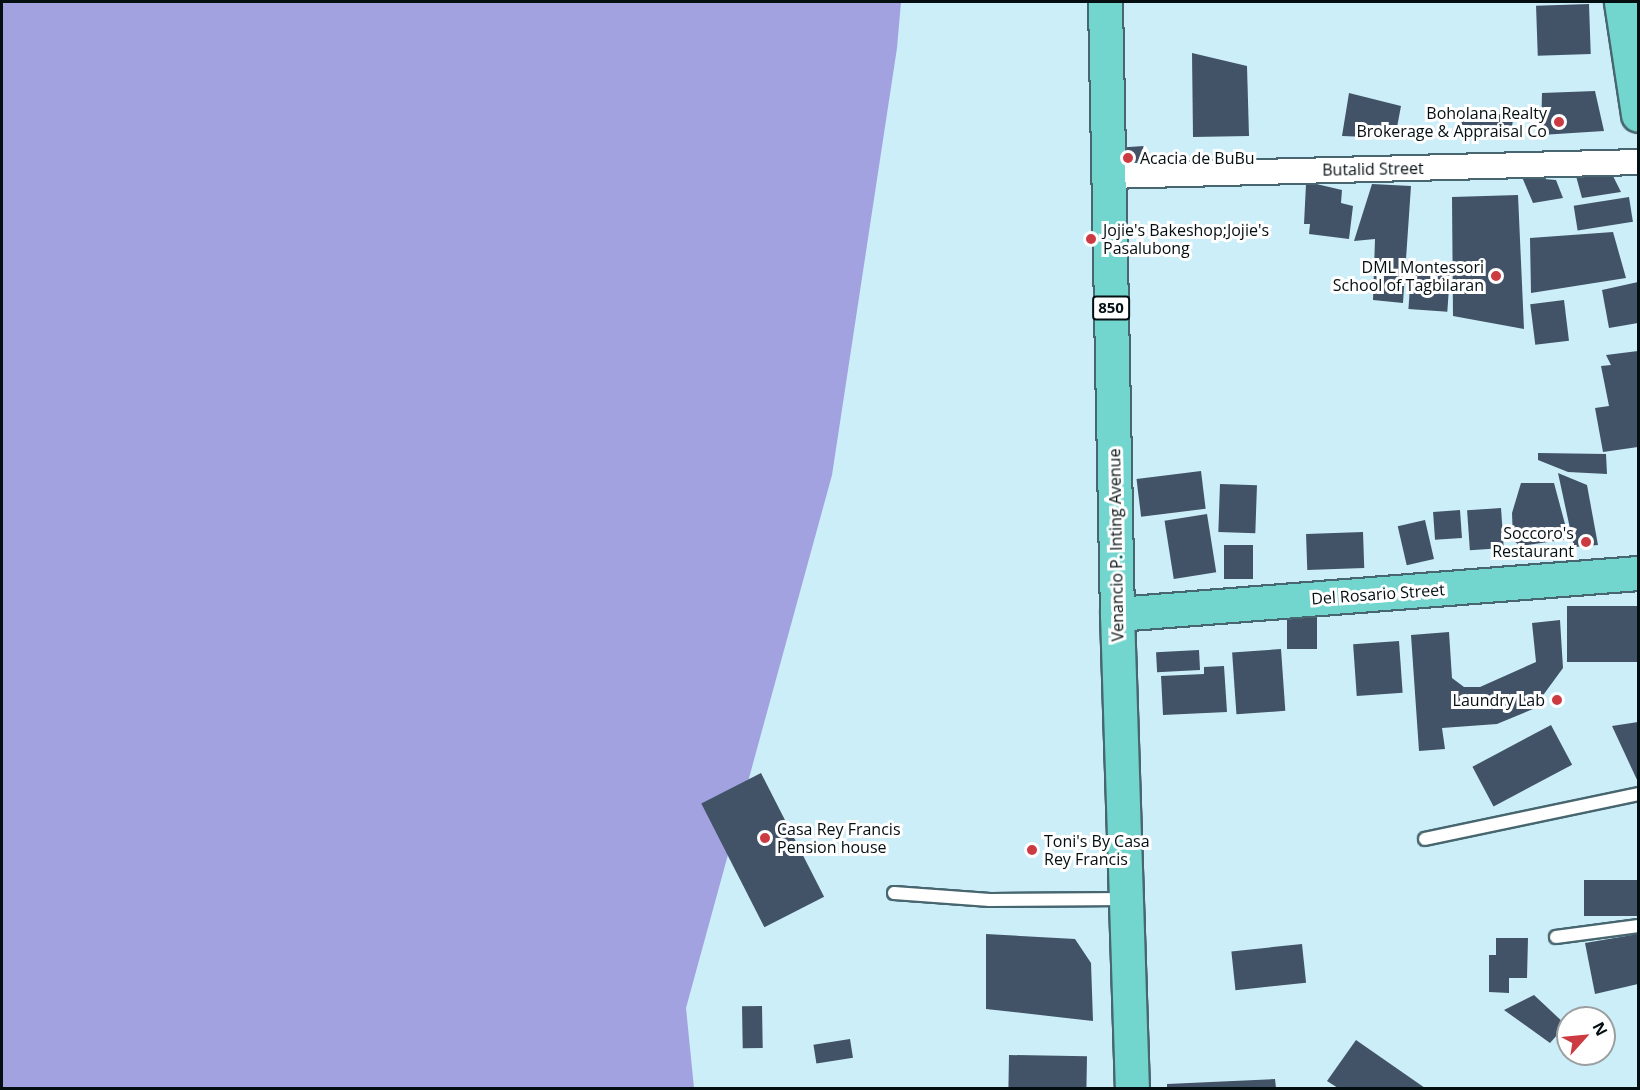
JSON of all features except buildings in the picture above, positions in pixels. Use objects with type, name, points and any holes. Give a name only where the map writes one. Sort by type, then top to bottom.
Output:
[{"type":"main road","name":"Venancio P. Inting Avenue","points":[[1105,2],[1117,614],[1132,1089]]},
{"type":"main road","points":[[1621,2],[1638,115]]},
{"type":"main road","name":"Del Rosario Street","points":[[1117,614],[1638,573]]},
{"type":"street","name":"Butalid Street","points":[[1108,176],[1638,162]]},
{"type":"lane","points":[[1425,839],[1638,794]]},
{"type":"lane","points":[[894,893],[990,900],[1126,899]]},
{"type":"lane","points":[[1556,937],[1638,926]]},
{"type":"water","points":[[2,2],[901,2],[897,48],[832,475],[686,1008],[694,1088],[2,1088]]},
{"type":"place","name":"Boholana Realty Brokerage & Appraisal Co","points":[[1559,122]]},
{"type":"place","name":"Acacia de BuBu","points":[[1128,158]]},
{"type":"place","name":"Jojie's Bakeshop;Jojie's Pasalubong","points":[[1091,239]]},
{"type":"place","name":"DML Montessori School of Tagbilaran","points":[[1496,276]]},
{"type":"place","name":"Soccoro's Restaurant","points":[[1586,542]]},
{"type":"place","name":"Laundry Lab","points":[[1557,700]]},
{"type":"place","name":"Casa Rey Francis Pension house","points":[[765,838]]},
{"type":"place","name":"Toni's By Casa Rey Francis","points":[[1032,850]]}]
